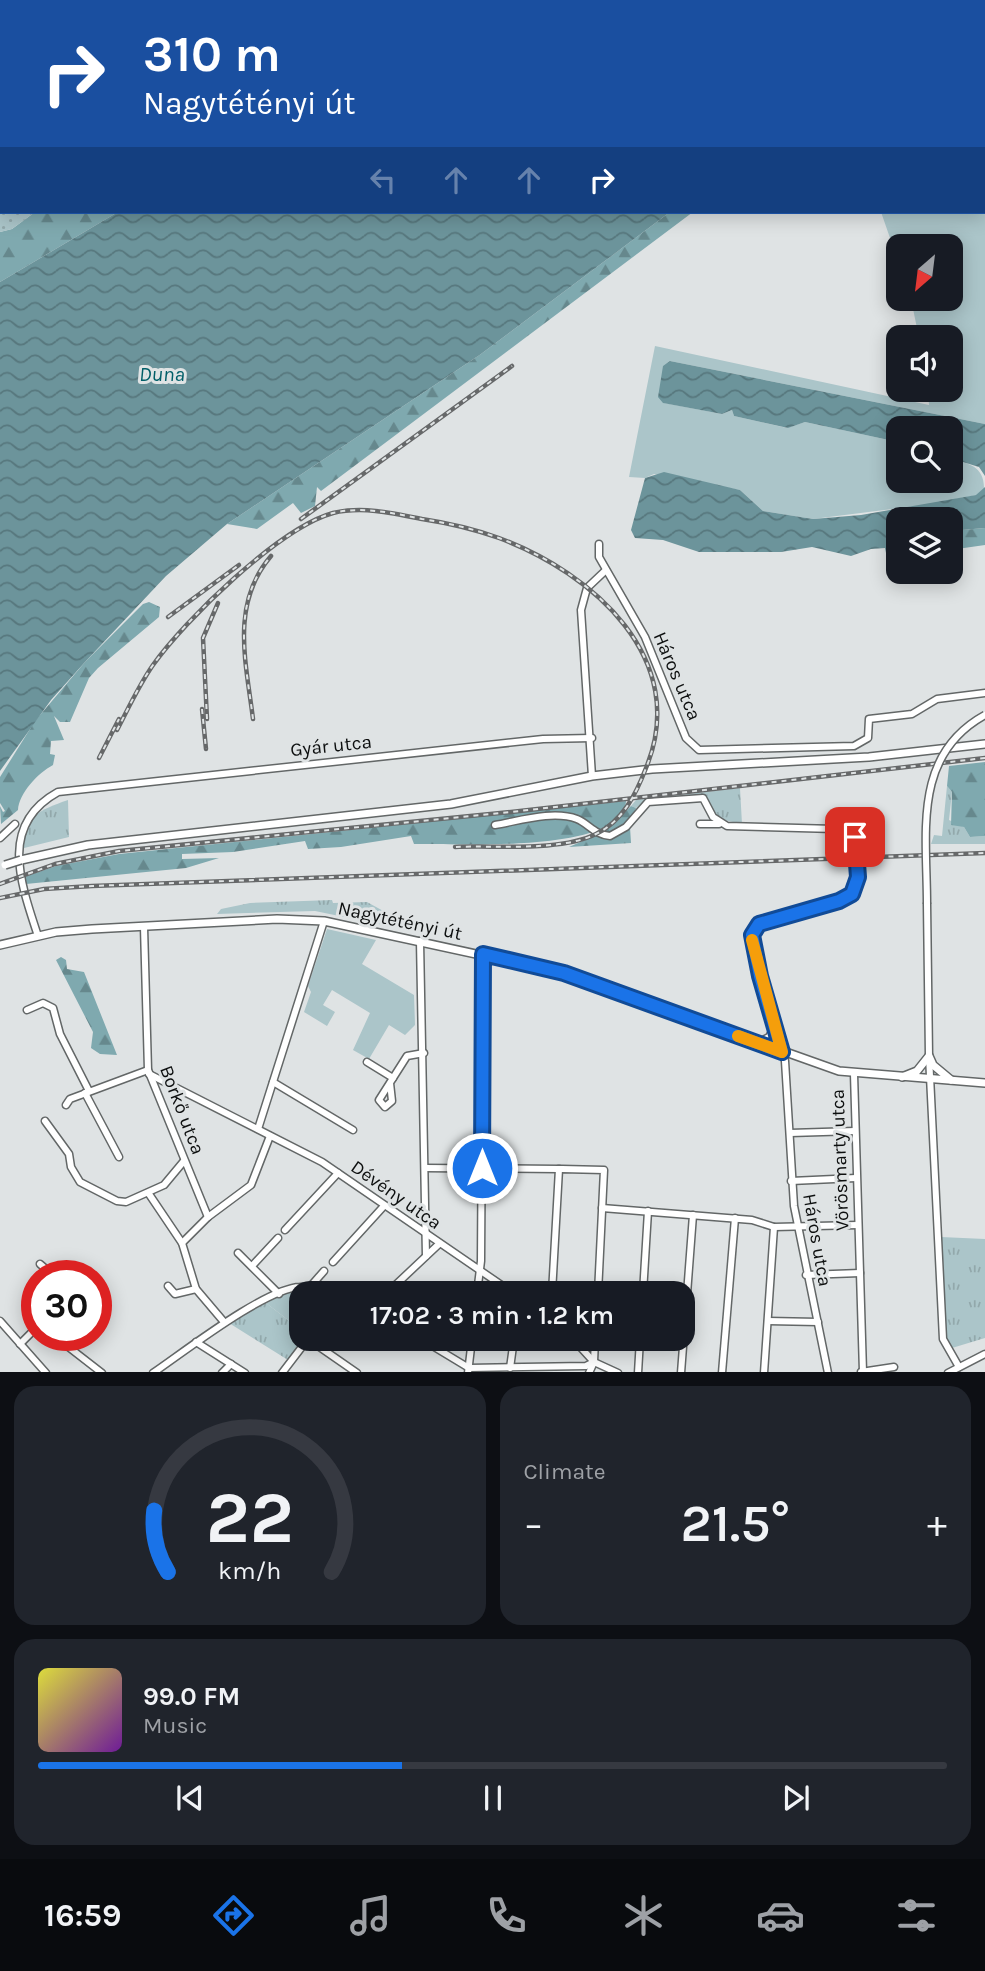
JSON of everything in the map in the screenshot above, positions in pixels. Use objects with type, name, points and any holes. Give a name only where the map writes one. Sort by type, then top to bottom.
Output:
[{"type":"main road","points":[[2,866],[88,845],[451,804],[592,776],[691,765],[869,757],[985,744]]},
{"type":"main road","name":"Nagytétényi út","points":[[0,945],[38,936],[144,926],[276,919],[324,921],[564,973],[782,1052],[854,1074],[985,1083]]},
{"type":"main road","points":[[901,1078],[917,1071],[929,1056],[933,1065],[952,1081]]},
{"type":"street","name":"Háros utca","points":[[599,544],[598,554],[645,637],[686,738],[694,747],[705,751],[853,746],[868,738],[869,719],[912,714],[937,699],[985,693]]},
{"type":"street","points":[[592,776],[592,738],[582,610],[587,588],[606,570]]},
{"type":"street","points":[[959,1367],[943,1339],[929,1056],[929,786],[949,743],[962,729],[985,715]]},
{"type":"street","name":"Gyár utca","points":[[0,838],[28,810],[45,799],[72,789],[543,739],[592,738]]},
{"type":"street","points":[[495,825],[567,816],[579,820],[597,833],[615,834],[630,823],[643,805],[653,801],[703,797],[713,817],[721,824]]},
{"type":"street","points":[[15,824],[15,869],[38,936]]},
{"type":"street","points":[[700,824],[721,824]]},
{"type":"street","name":"Háros utca","points":[[721,824],[732,827],[841,829],[850,832],[856,842],[858,882],[852,894],[839,901],[759,924],[754,932],[752,946],[782,1052],[797,1227],[828,1372]]},
{"type":"street","points":[[258,1129],[324,921]]},
{"type":"street","name":"Borkő utca","points":[[144,926],[148,1072],[208,1217]]},
{"type":"street","points":[[420,941],[426,1256]]},
{"type":"street","points":[[479,1281],[483,954]]},
{"type":"street","points":[[27,1010],[43,1003],[53,1008],[61,1034],[119,1157]]},
{"type":"street","points":[[757,1043],[769,1037],[774,1028]]},
{"type":"street","points":[[367,1062],[392,1080],[407,1056],[424,1053]]},
{"type":"street","points":[[66,1105],[71,1098],[148,1072]]},
{"type":"street","name":"Dévény utca","points":[[148,1072],[338,1172],[383,1207],[494,1281]]},
{"type":"street","name":"Vörösmarty utca","points":[[854,1074],[862,1372]]},
{"type":"street","points":[[273,1082],[353,1130]]},
{"type":"street","points":[[45,1121],[69,1154],[71,1167],[80,1182],[123,1202],[149,1194],[164,1185],[184,1161]]},
{"type":"street","points":[[790,1133],[855,1131]]},
{"type":"street","points":[[182,1243],[208,1217],[251,1185],[270,1136]]},
{"type":"street","points":[[425,1168],[604,1170],[599,1281]]},
{"type":"street","points":[[553,1281],[560,1169]]},
{"type":"street","points":[[285,1230],[338,1172]]},
{"type":"street","points":[[791,1181],[856,1178]]},
{"type":"street","points":[[149,1194],[182,1243],[196,1289],[225,1322]]},
{"type":"street","points":[[333,1262],[383,1207]]},
{"type":"street","points":[[602,1208],[736,1218],[774,1227],[858,1225]]},
{"type":"street","points":[[644,1281],[648,1211]]},
{"type":"street","points":[[681,1372],[693,1215]]},
{"type":"street","points":[[722,1372],[736,1218]]},
{"type":"street","points":[[764,1372],[774,1227]]},
{"type":"street","points":[[252,1266],[278,1238]]},
{"type":"street","points":[[402,1281],[439,1244]]},
{"type":"street","points":[[238,1253],[279,1294]]},
{"type":"street","points":[[315,1281],[324,1271]]},
{"type":"street","points":[[806,1275],[860,1273]]},
{"type":"street","points":[[168,1286],[175,1294],[196,1289]]},
{"type":"street","points":[[154,1372],[225,1322],[289,1290]]},
{"type":"street","points":[[0,1321],[45,1372]]},
{"type":"street","points":[[768,1321],[818,1322]]},
{"type":"street","points":[[197,1342],[243,1372]]},
{"type":"street","points":[[74,1351],[101,1372]]},
{"type":"street","points":[[283,1372],[299,1351]]},
{"type":"street","points":[[325,1351],[356,1372]]},
{"type":"street","points":[[439,1351],[468,1370],[528,1370],[586,1366],[594,1362]]},
{"type":"street","points":[[468,1370],[470,1351]]},
{"type":"street","points":[[510,1368],[512,1351]]},
{"type":"street","points":[[584,1351],[594,1362],[616,1372]]},
{"type":"street","points":[[589,1372],[594,1351]]},
{"type":"street","points":[[638,1372],[639,1351]]},
{"type":"street","points":[[950,1372],[985,1354]]},
{"type":"street","points":[[223,1372],[231,1364]]},
{"type":"street","points":[[862,1372],[894,1367]]},
{"type":"green space","points":[[0,214],[32,214],[12,229],[0,232]]},
{"type":"green space","points":[[32,214],[115,214],[0,282],[0,232],[12,229]]},
{"type":"green space","points":[[667,214],[690,214],[321,491],[317,487],[315,506],[301,513],[293,503],[257,529],[227,524],[481,354]]},
{"type":"green space","points":[[882,214],[985,214],[985,424],[963,420],[963,416],[945,416],[670,361],[664,403],[722,414],[732,410],[734,416],[787,428],[805,422],[886,439],[886,493],[963,493],[963,462],[974,467],[982,476],[984,490],[977,495],[924,505],[886,507],[886,510],[813,519],[763,511],[740,490],[654,474],[645,478],[629,477],[655,346],[886,396],[886,402],[929,405],[929,402],[963,402],[963,325],[916,325],[914,312],[963,311],[963,234],[889,234]]},
{"type":"green space","points":[[985,528],[985,545],[963,548],[963,530]]},
{"type":"green space","points":[[149,602],[160,607],[159,617],[89,678],[70,722],[60,722],[54,716],[64,740],[51,741],[50,754],[55,755],[53,765],[30,784],[18,810],[1,824],[0,806],[3,812],[5,811],[0,803],[0,777],[35,721],[85,662],[143,604]]},
{"type":"green space","points":[[985,762],[985,836],[970,837],[964,827],[951,825],[952,792],[947,786],[949,766]]},
{"type":"green space","points":[[947,786],[952,792],[949,820],[964,827],[970,837],[985,836],[985,844],[931,844],[934,835],[942,836]]},
{"type":"green space","points":[[740,788],[742,824],[719,819],[701,795],[647,800],[636,808],[631,806],[636,800]]},
{"type":"green space","points":[[68,800],[69,837],[20,849],[25,829],[34,816]]},
{"type":"green space","points":[[626,801],[618,818],[597,830],[568,838],[497,844],[414,844],[411,836],[341,847],[308,849],[305,841],[233,852],[182,854],[182,859],[219,858],[186,868],[26,884],[21,878],[56,866],[119,854]]},
{"type":"green space","points":[[631,806],[636,808],[630,827],[631,843],[569,847],[605,831]]},
{"type":"green space","points":[[332,900],[333,903],[367,902],[387,913],[388,926],[315,911],[217,914],[221,909],[250,903]]},
{"type":"green space","points":[[327,929],[376,940],[362,964],[414,995],[415,1025],[405,1035],[389,1025],[369,1059],[353,1050],[370,1013],[332,990],[323,1005],[335,1012],[327,1026],[304,1012],[311,992],[308,986]]},
{"type":"green space","points":[[61,957],[66,960],[67,969],[84,972],[117,1055],[100,1054],[91,1048],[93,1032],[56,960]]},
{"type":"green space","points":[[941,1237],[985,1239],[985,1338],[952,1348],[945,1339]]},
{"type":"green space","points":[[289,1292],[289,1321],[266,1303]]},
{"type":"green space","points":[[266,1303],[289,1321],[289,1351],[296,1351],[288,1360],[229,1323]]},
{"type":"water","name":"Duna","points":[[115,214],[667,214],[481,354],[227,524],[166,576],[85,662],[51,700],[0,771],[0,282]]},
{"type":"water","points":[[670,361],[945,416],[886,416],[886,439],[805,422],[788,428],[734,416],[732,410],[722,414],[663,403],[658,397],[663,366]]},
{"type":"water","points":[[963,420],[985,424],[985,476],[979,467],[963,462]]},
{"type":"water","points":[[664,472],[740,490],[763,511],[813,519],[886,511],[886,553],[885,548],[871,549],[851,556],[812,547],[781,552],[699,552],[663,540],[635,538],[631,530],[645,478]]},
{"type":"water","points":[[985,487],[985,528],[963,530],[963,507],[907,507],[976,495]]},
{"type":"railway","points":[[301,519],[512,366]]},
{"type":"railway","points":[[117,730],[148,673],[187,624],[261,556],[311,522],[344,511],[378,511],[451,524],[499,538],[534,553],[568,573],[599,597],[625,625],[644,657],[655,691],[656,728],[646,768],[638,787],[614,822],[596,834],[581,840],[546,845],[455,847]]},
{"type":"railway","points":[[253,719],[245,655],[245,614],[258,574],[271,556]]},
{"type":"railway","points":[[168,617],[239,565]]},
{"type":"railway","points":[[207,719],[203,638],[218,603]]},
{"type":"railway","points":[[202,709],[206,749]]},
{"type":"railway","points":[[99,758],[119,719]]},
{"type":"railway","points":[[0,884],[55,864],[119,851],[511,812],[985,758]]},
{"type":"railway","points":[[0,898],[44,889],[92,886],[985,853]]},
{"type":"slow traffic","points":[[738,1036],[782,1052],[752,940]]},
{"type":"route","points":[[482,1168],[483,954],[564,973],[782,1052],[752,946],[752,935],[759,924],[849,897],[857,887],[855,837]]}]
